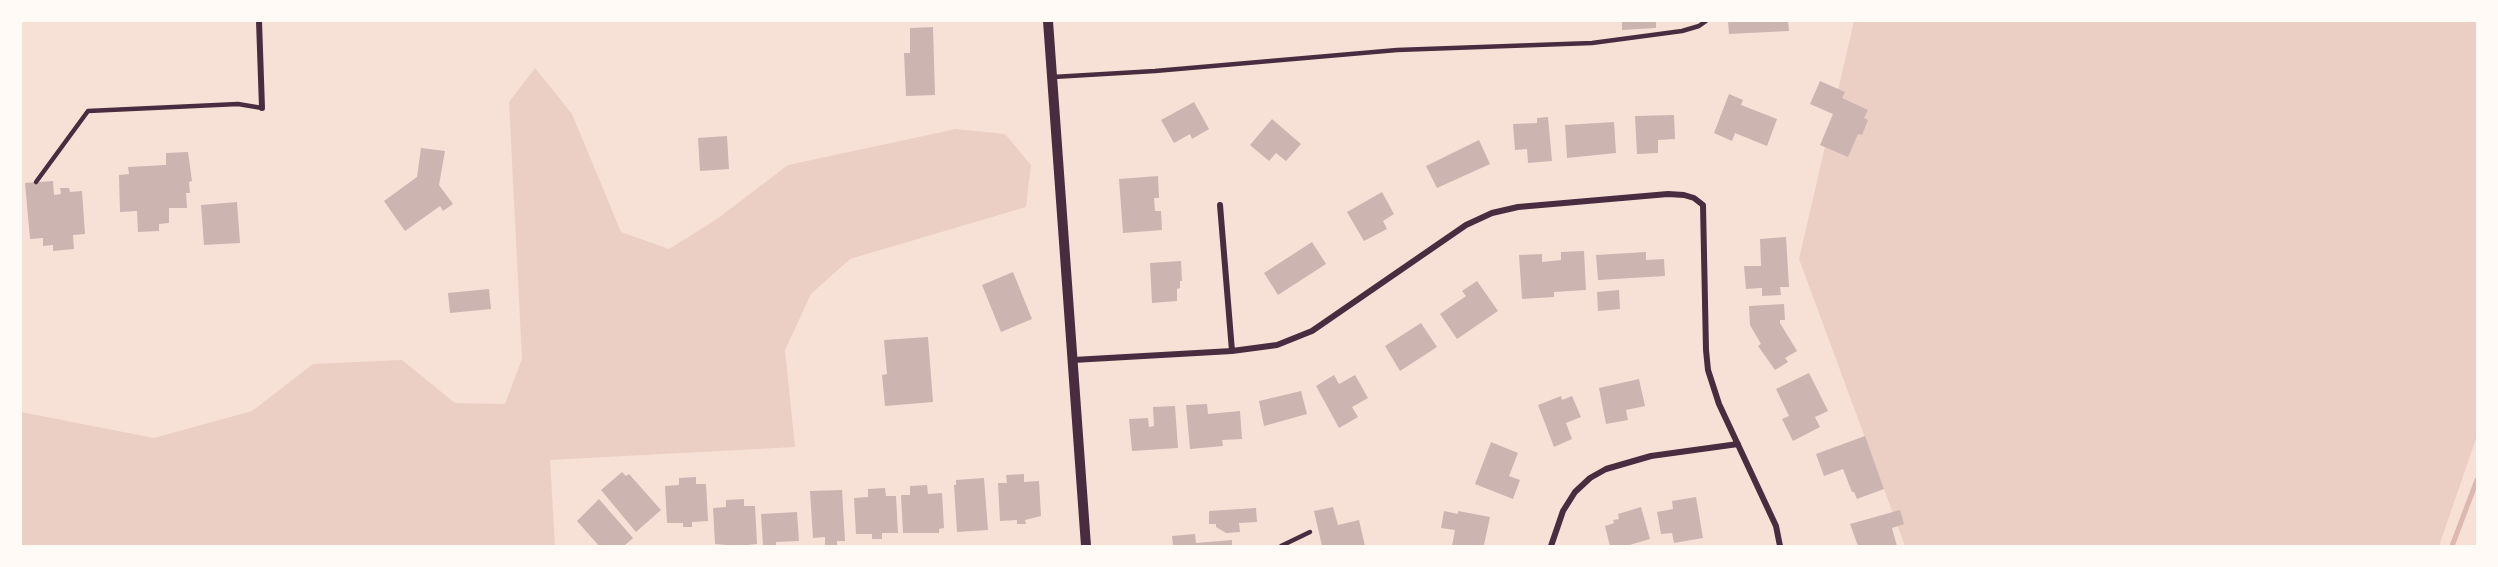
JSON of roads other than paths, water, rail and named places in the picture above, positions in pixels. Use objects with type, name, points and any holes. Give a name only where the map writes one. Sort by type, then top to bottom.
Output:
[{"type":"street","points":[[259,21],[262,108]]},
{"type":"street","points":[[1048,21],[1086,546]]},
{"type":"street","points":[[1073,360],[1232,351],[1277,345],[1312,331],[1466,225],[1492,213],[1518,207],[1668,194],[1694,198],[1703,205],[1707,360],[1719,404],[1776,526],[1780,546]]},
{"type":"street","points":[[1220,205],[1232,351]]},
{"type":"street","points":[[1551,546],[1563,511],[1575,492],[1590,478],[1606,469],[1651,456],[1738,444]]},
{"type":"lane","points":[[1051,77],[1155,71],[1398,50],[1592,43],[1682,31],[1699,26],[1706,21]]},
{"type":"lane","points":[[36,182],[88,111],[238,104],[262,108]]},
{"type":"lane","points":[[1281,546],[1310,532]]},
{"type":"waterway","points":[[2452,546],[2477,480]]}]
